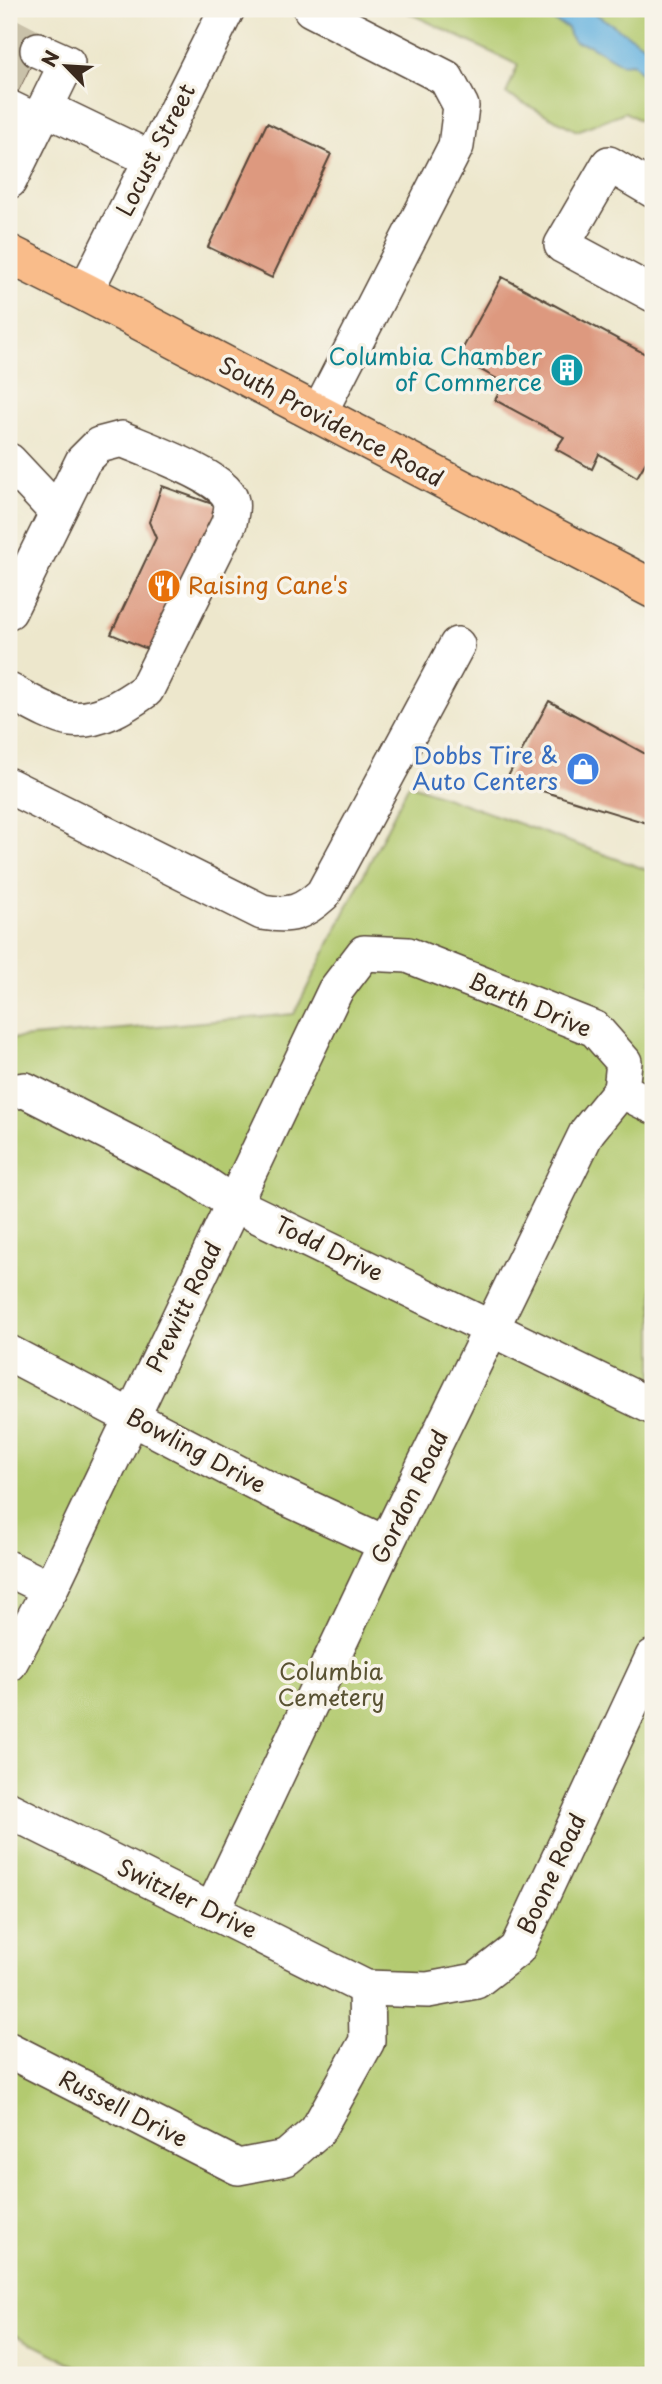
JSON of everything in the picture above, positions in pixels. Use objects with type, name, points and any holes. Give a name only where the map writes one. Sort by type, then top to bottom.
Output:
[{"type":"main road","name":"South Providence Road","points":[[9,254],[653,589]]},
{"type":"street","name":"Locust Street","points":[[85,292],[227,9]]},
{"type":"street","points":[[311,9],[446,78],[461,106],[456,146],[318,415]]},
{"type":"street","points":[[12,164],[35,92],[152,159]]},
{"type":"street","points":[[653,190],[609,164],[562,245],[653,294]]},
{"type":"street","points":[[9,611],[83,461],[99,445],[122,439],[198,472],[222,486],[232,502],[229,523],[146,690],[124,706],[91,718],[69,719],[9,691]]},
{"type":"street","points":[[9,461],[56,511]]},
{"type":"street","points":[[9,786],[262,912],[285,916],[307,909],[323,894],[457,645]]},
{"type":"street","name":"Barth Drive","points":[[364,953],[408,955],[595,1029],[624,1062],[621,1090]]},
{"type":"street","name":"Prewitt Road","points":[[9,1664],[50,1589],[335,990],[364,953]]},
{"type":"street","name":"Todd Drive","points":[[9,1092],[25,1090],[188,1173],[234,1204],[653,1406]]},
{"type":"street","points":[[621,1090],[653,1106]]},
{"type":"street","name":"Gordon Road","points":[[212,1911],[587,1132],[621,1090]]},
{"type":"street","name":"Bowling Drive","points":[[9,1353],[274,1492],[386,1545]]},
{"type":"street","points":[[9,1569],[50,1589]]},
{"type":"street","name":"Boone Road","points":[[366,1988],[428,1990],[476,1981],[517,1949],[653,1657]]},
{"type":"street","name":"Switzler Drive","points":[[9,1810],[366,1988]]},
{"type":"street","name":"Russell Drive","points":[[9,2050],[238,2167],[286,2158],[317,2131],[367,2040],[366,1988]]},
{"type":"green space","points":[[401,9],[653,9],[653,128],[625,112],[577,131],[506,94],[518,65]]},
{"type":"green space","name":"Columbia Cemetery","points":[[409,784],[653,872],[653,2375],[95,2375],[9,2332],[9,1039],[294,1014]]},
{"type":"water","points":[[529,9],[588,9],[653,51],[653,85],[632,63],[622,64],[589,45],[575,42],[569,35],[568,28]]},
{"type":"building","points":[[9,18],[45,36],[9,109]]},
{"type":"building","points":[[267,123],[331,154],[272,278],[208,247]]},
{"type":"building","name":"Columbia Chamber of Commerce","points":[[502,277],[653,358],[653,450],[637,477],[599,454],[592,469],[556,449],[564,437],[495,400],[504,383],[458,357]]},
{"type":"building","name":"Raising Cane's","points":[[162,486],[221,507],[164,656],[111,634],[156,538],[149,522]]},
{"type":"building","name":"Dobbs Tire & Auto Centers","points":[[549,701],[653,758],[653,825],[506,780]]},
{"type":"tunnel","points":[[9,35],[38,50]]},
{"type":"tunnel","points":[[9,67],[26,75]]},
{"type":"place","name":"Columbia Chamber of Commerce","points":[[567,370]]},
{"type":"place","name":"Raising Cane's","points":[[164,586]]},
{"type":"place","name":"Dobbs Tire & Auto Centers","points":[[583,769]]}]
